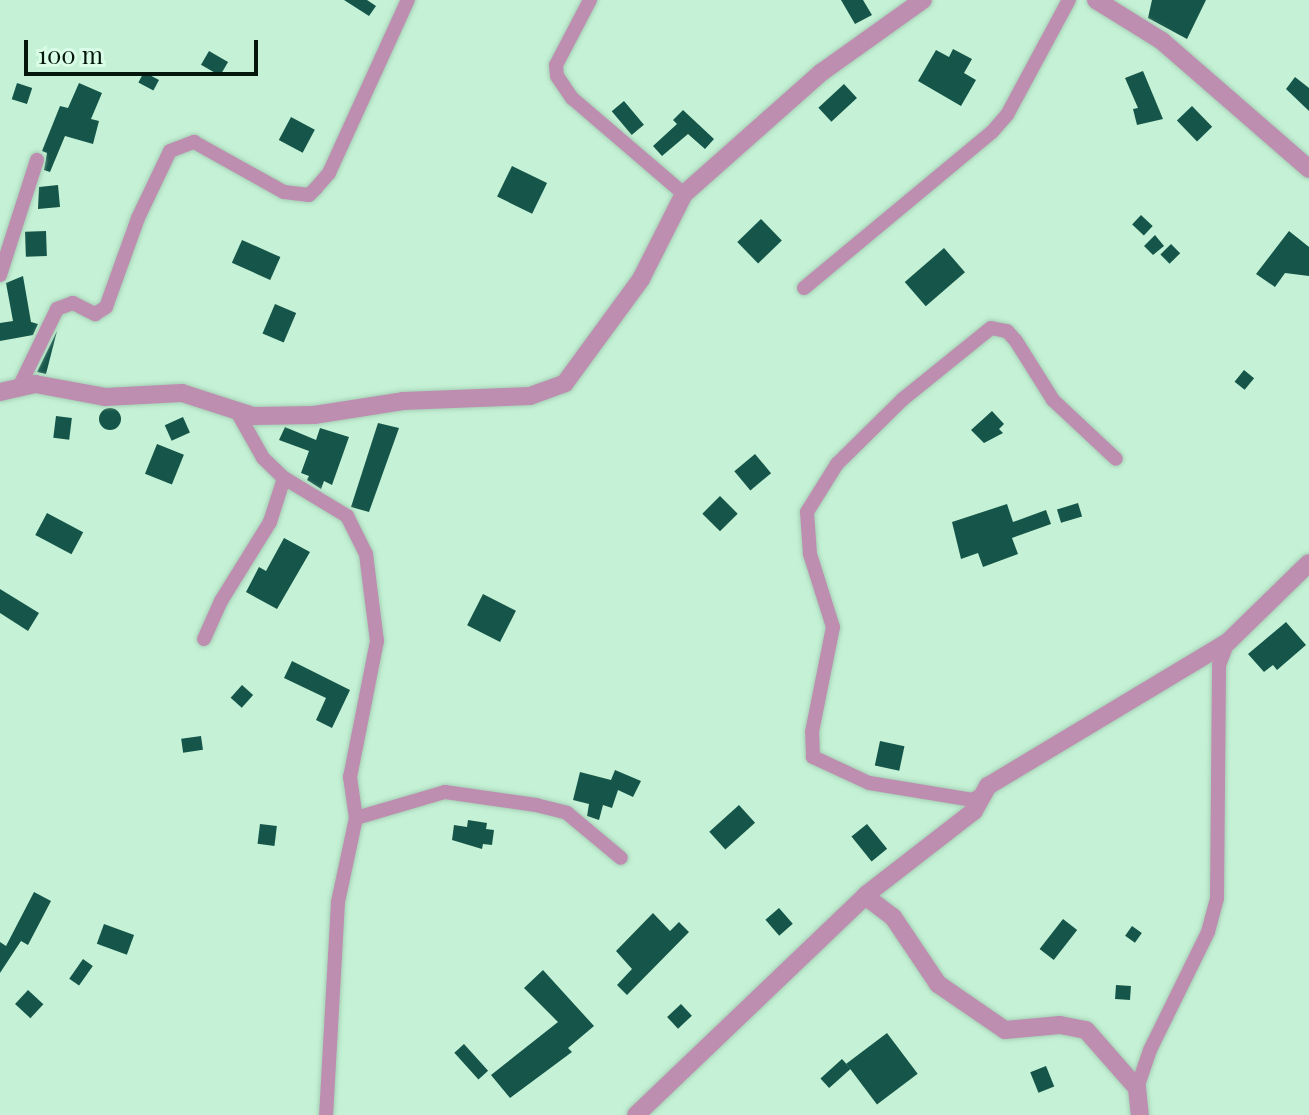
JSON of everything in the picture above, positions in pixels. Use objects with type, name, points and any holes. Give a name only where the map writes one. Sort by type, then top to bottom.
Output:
[{"type":"street","points":[[20,385],[57,309],[73,303],[95,314],[106,307],[138,218],[170,151],[194,142],[284,192],[309,195],[329,173],[408,0]]},
{"type":"street","points":[[590,0],[556,65],[557,76],[572,98],[684,194]]},
{"type":"street","points":[[0,392],[20,385],[105,397],[182,393],[253,416],[314,415],[403,401],[530,396],[565,383],[641,279],[684,194],[822,72],[923,0]]},
{"type":"street","points":[[804,288],[992,132],[1007,115],[1069,0]]},
{"type":"street","points":[[1096,0],[1162,41],[1309,169]]},
{"type":"street","points":[[0,275],[37,160]]},
{"type":"street","points":[[1116,459],[1053,400],[1007,331],[991,328],[903,399],[837,464],[807,512],[810,554],[833,627],[812,732],[813,757],[869,783],[973,800],[988,786],[1228,642],[1309,563]]},
{"type":"street","points":[[236,410],[263,458],[284,478],[347,516],[366,554],[377,641],[350,777],[356,818],[338,902],[326,1115]]},
{"type":"street","points":[[204,639],[221,601],[270,522],[284,478]]},
{"type":"street","points":[[1140,1115],[1137,1088],[1150,1050],[1208,932],[1217,898],[1219,665],[1228,642]]},
{"type":"street","points":[[636,1115],[865,896],[974,811],[988,786]]},
{"type":"street","points":[[356,818],[445,792],[536,805],[567,813],[621,858]]},
{"type":"street","points":[[865,896],[893,917],[930,975],[963,1004],[1010,1032],[1082,1027],[1137,1088]]},
{"type":"building","points":[[344,0],[367,0],[376,6],[369,16]]},
{"type":"building","points":[[841,0],[863,0],[872,15],[855,24]]},
{"type":"building","points":[[1152,0],[1206,0],[1187,39],[1148,18]]},
{"type":"building","points":[[953,49],[972,59],[964,73],[976,80],[961,106],[918,81],[936,50],[949,57]]},
{"type":"building","points":[[209,51],[228,62],[220,76],[201,65]]},
{"type":"building","points":[[1143,71],[1163,119],[1137,125],[1133,109],[1138,108],[1125,78]]},
{"type":"building","points":[[144,72],[159,80],[153,91],[138,83]]},
{"type":"building","points":[[1295,77],[1309,88],[1309,111],[1286,89]]},
{"type":"building","points":[[17,83],[32,88],[27,104],[12,99]]},
{"type":"building","points":[[79,83],[102,93],[91,119],[99,121],[93,144],[65,136],[50,172],[44,170],[47,153],[42,151],[60,106],[68,108]]},
{"type":"building","points":[[844,84],[857,98],[831,122],[818,108]]},
{"type":"building","points":[[624,101],[644,125],[632,135],[612,111]]},
{"type":"building","points":[[1192,106],[1212,127],[1197,141],[1177,121]]},
{"type":"building","points":[[683,110],[714,139],[705,149],[688,134],[662,156],[653,146],[677,124],[673,120]]},
{"type":"building","points":[[291,117],[315,130],[303,153],[279,140]]},
{"type":"building","points":[[512,166],[547,183],[532,214],[497,197]]},
{"type":"building","points":[[58,185],[60,207],[38,209],[39,187]]},
{"type":"building","points":[[1141,215],[1153,226],[1144,235],[1132,225]]},
{"type":"building","points":[[761,219],[782,241],[758,264],[737,242]]},
{"type":"building","points":[[46,231],[47,256],[26,257],[25,232]]},
{"type":"building","points":[[1289,231],[1309,247],[1309,276],[1285,273],[1275,287],[1256,274]]},
{"type":"building","points":[[1155,235],[1164,246],[1153,255],[1144,246]]},
{"type":"building","points":[[242,240],[280,257],[270,280],[232,263]]},
{"type":"building","points":[[1171,244],[1180,253],[1170,264],[1160,255]]},
{"type":"building","points":[[944,248],[965,272],[926,306],[905,282]]},
{"type":"building","points":[[23,276],[31,322],[38,324],[33,335],[0,341],[0,323],[13,321],[6,283]]},
{"type":"building","points":[[275,304],[296,313],[284,342],[262,333]]},
{"type":"building","points":[[57,331],[46,374],[37,372]]},
{"type":"building","points":[[1244,370],[1254,378],[1245,390],[1235,382]]},
{"type":"building","points":[[110,408],[118,411],[121,419],[118,427],[110,430],[102,427],[99,419],[102,411]]},
{"type":"building","points":[[992,411],[1004,424],[999,429],[1003,433],[984,443],[971,430]]},
{"type":"building","points":[[56,416],[72,418],[69,440],[53,438]]},
{"type":"building","points":[[183,417],[190,433],[172,441],[165,425]]},
{"type":"building","points":[[378,423],[399,428],[369,512],[351,507]]},
{"type":"building","points":[[285,427],[316,440],[320,428],[349,437],[332,485],[324,481],[321,489],[307,480],[309,476],[301,473],[309,451],[279,440]]},
{"type":"building","points":[[157,444],[184,455],[172,485],[145,474]]},
{"type":"building","points":[[755,454],[771,473],[750,491],[734,471]]},
{"type":"building","points":[[720,496],[738,514],[720,531],[702,514]]},
{"type":"building","points":[[1078,503],[1082,516],[1061,523],[1057,509]]},
{"type":"building","points":[[1007,504],[1013,522],[1046,510],[1051,524],[1012,538],[1018,554],[983,567],[978,553],[961,559],[952,522]]},
{"type":"building","points":[[47,513],[83,532],[71,554],[35,535]]},
{"type":"building","points":[[284,538],[310,552],[277,609],[246,592],[259,567],[266,571]]},
{"type":"building","points":[[0,589],[39,613],[28,631],[0,613]]},
{"type":"building","points":[[483,594],[516,611],[500,642],[467,625]]},
{"type":"building","points":[[1286,622],[1306,645],[1277,670],[1273,665],[1264,672],[1248,654]]},
{"type":"building","points":[[292,661],[350,690],[332,728],[316,720],[326,698],[284,678]]},
{"type":"building","points":[[242,685],[253,695],[242,708],[231,698]]},
{"type":"building","points":[[201,736],[203,750],[183,753],[181,739]]},
{"type":"building","points":[[880,741],[904,746],[899,771],[875,765]]},
{"type":"building","points":[[615,770],[641,781],[633,797],[618,790],[612,808],[603,805],[599,820],[587,816],[589,804],[573,800],[580,772],[611,780]]},
{"type":"building","points":[[739,805],[755,823],[725,850],[709,832]]},
{"type":"building","points":[[468,820],[487,823],[486,829],[494,830],[492,845],[483,844],[482,849],[452,840],[454,825],[467,827]]},
{"type":"building","points":[[260,824],[277,826],[274,846],[258,844]]},
{"type":"building","points":[[867,824],[887,849],[872,861],[851,837]]},
{"type":"building","points":[[34,892],[51,901],[28,945],[21,941],[0,973],[0,942],[6,946]]},
{"type":"building","points":[[779,908],[793,924],[779,936],[765,920]]},
{"type":"building","points":[[653,913],[670,931],[679,922],[689,932],[627,995],[617,985],[632,969],[616,951]]},
{"type":"building","points":[[1063,919],[1077,930],[1054,960],[1040,949]]},
{"type":"building","points":[[104,924],[134,935],[127,955],[97,944]]},
{"type":"building","points":[[1132,926],[1142,933],[1135,943],[1125,936]]},
{"type":"building","points":[[83,959],[93,966],[79,986],[69,979]]},
{"type":"building","points":[[543,970],[594,1026],[568,1048],[572,1052],[510,1098],[491,1075],[558,1022],[524,988]]},
{"type":"building","points":[[1116,985],[1131,986],[1130,1000],[1115,999]]},
{"type":"building","points":[[28,990],[43,1004],[30,1018],[15,1004]]},
{"type":"building","points":[[681,1004],[692,1016],[678,1029],[667,1017]]},
{"type":"building","points":[[887,1033],[918,1074],[877,1104],[846,1064]]},
{"type":"building","points":[[464,1044],[488,1071],[478,1079],[454,1053]]},
{"type":"building","points":[[842,1059],[851,1069],[829,1088],[820,1078]]},
{"type":"building","points":[[1046,1066],[1054,1086],[1038,1093],[1030,1072]]}]
